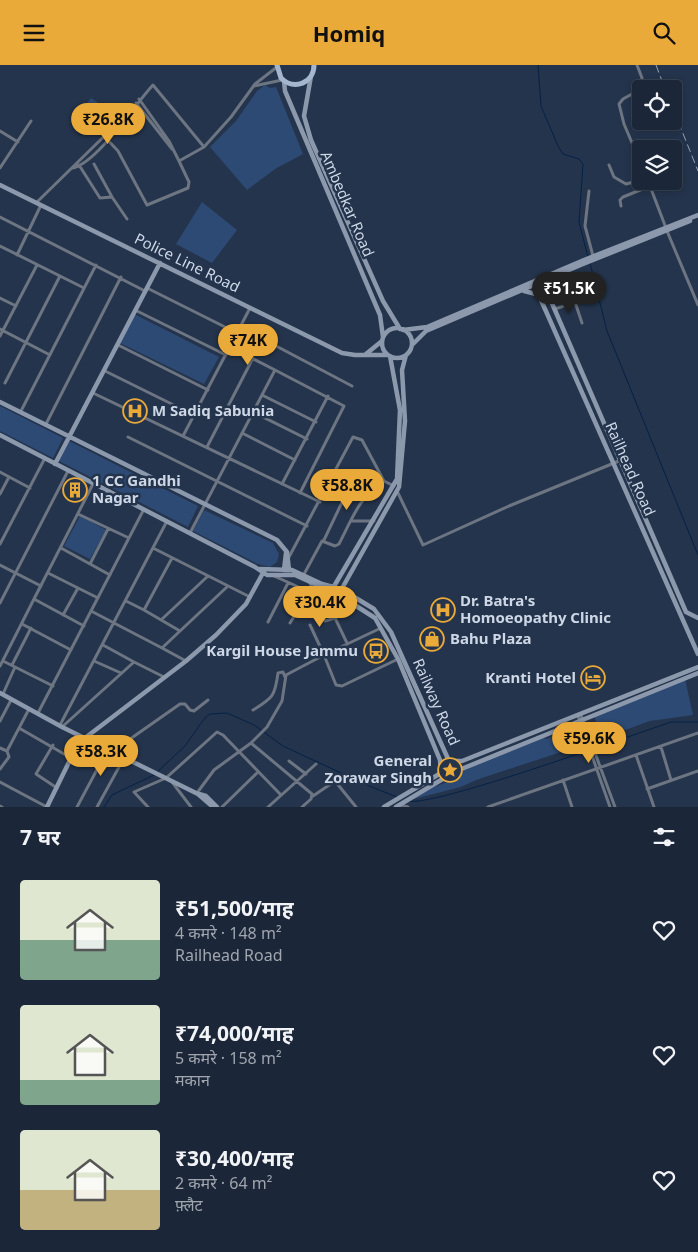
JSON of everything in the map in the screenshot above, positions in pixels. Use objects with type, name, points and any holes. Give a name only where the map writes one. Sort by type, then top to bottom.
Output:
[{"type":"main road","points":[[276,66],[284,80],[297,85],[304,83],[314,69]]},
{"type":"main road","points":[[314,69],[304,115],[311,140],[383,301],[401,329],[409,335],[412,345]]},
{"type":"main road","name":"Ambedkar Road","points":[[284,80],[285,91],[380,315],[383,339]]},
{"type":"main road","name":"Police Line Road","points":[[0,185],[342,353],[389,355]]},
{"type":"main road","points":[[542,280],[550,279],[592,258],[698,216]]},
{"type":"main road","points":[[366,354],[383,339],[388,331],[427,327],[584,262]]},
{"type":"main road","points":[[55,464],[160,263]]},
{"type":"main road","points":[[547,291],[550,279]]},
{"type":"main road","name":"Railhead Road","points":[[542,280],[686,612],[698,618]]},
{"type":"main road","points":[[446,777],[441,773],[440,764],[398,659],[382,627],[375,618],[340,592],[396,488],[402,472],[405,408],[402,370],[406,355],[412,345],[426,331],[524,291],[534,284]]},
{"type":"main road","name":"Railhead Road","points":[[534,284],[698,653]]},
{"type":"main road","points":[[524,291],[540,295]]},
{"type":"main road","points":[[383,339],[383,349],[389,355],[401,358],[406,355]]},
{"type":"main road","points":[[303,577],[310,582],[332,589],[396,488],[400,410],[389,355]]},
{"type":"main road","points":[[0,402],[278,540],[287,552],[286,572]]},
{"type":"main road","name":"Railway Road","points":[[0,435],[264,572],[286,572],[303,577],[340,592],[374,609],[386,623],[449,761],[462,761],[581,717],[670,682],[698,667]]},
{"type":"main road","points":[[636,515],[643,513]]},
{"type":"main road","points":[[286,572],[287,552]]},
{"type":"main road","points":[[47,807],[71,758],[85,738],[186,661],[226,625],[251,597],[264,572],[271,575],[286,572]]},
{"type":"main road","points":[[400,805],[454,772],[571,724],[581,717],[592,715],[670,682],[698,673]]},
{"type":"main road","points":[[2,693],[61,726],[206,796],[217,807]]},
{"type":"main road","points":[[440,764],[449,761],[454,766],[454,772]]},
{"type":"main road","points":[[384,807],[441,773]]},
{"type":"main road","points":[[197,793],[213,807]]},
{"type":"street","points":[[637,65],[642,80]]},
{"type":"street","points":[[179,161],[204,147],[231,117],[254,87],[276,66]]},
{"type":"street","points":[[254,87],[284,80]]},
{"type":"street","points":[[73,168],[80,166],[153,85],[204,147]]},
{"type":"street","points":[[632,94],[623,99],[619,104],[624,124],[632,143]]},
{"type":"street","points":[[106,137],[118,151],[147,205],[188,188],[188,182],[173,149],[139,99]]},
{"type":"street","points":[[136,103],[173,149]]},
{"type":"street","points":[[0,168],[31,121]]},
{"type":"street","points":[[0,131],[18,142]]},
{"type":"street","points":[[36,203],[77,162],[106,137]]},
{"type":"street","points":[[77,162],[100,198],[112,197]]},
{"type":"street","points":[[94,164],[112,197],[127,219]]},
{"type":"street","points":[[609,165],[614,177],[626,184],[632,182]]},
{"type":"street","points":[[621,206],[620,200],[622,197],[640,190]]},
{"type":"street","points":[[652,190],[698,305]]},
{"type":"street","points":[[588,191],[586,225],[592,258]]},
{"type":"street","points":[[17,255],[41,205]]},
{"type":"street","points":[[0,217],[237,333]]},
{"type":"street","points":[[0,246],[84,288]]},
{"type":"street","points":[[0,336],[1,330],[37,265]]},
{"type":"street","points":[[21,411],[96,265]]},
{"type":"street","points":[[6,383],[60,276]]},
{"type":"street","points":[[46,424],[121,277]]},
{"type":"street","points":[[0,298],[16,306]]},
{"type":"street","points":[[555,309],[575,302],[582,323]]},
{"type":"street","points":[[184,436],[250,308]]},
{"type":"street","points":[[135,310],[226,355]]},
{"type":"street","points":[[240,327],[352,386]]},
{"type":"street","points":[[1,330],[50,355]]},
{"type":"street","points":[[118,345],[208,390]]},
{"type":"street","points":[[230,347],[343,403],[344,409],[300,493]]},
{"type":"street","points":[[207,447],[253,358]]},
{"type":"street","points":[[190,533],[275,370]]},
{"type":"street","points":[[105,371],[194,415]]},
{"type":"street","points":[[93,393],[320,502]]},
{"type":"street","points":[[262,395],[316,422]]},
{"type":"street","points":[[282,484],[328,396]]},
{"type":"street","points":[[253,413],[307,439]]},
{"type":"street","points":[[242,433],[295,460]]},
{"type":"street","points":[[288,557],[307,526],[354,436],[362,440],[384,481],[396,488],[423,545],[509,506],[620,461]]},
{"type":"street","points":[[128,437],[307,526]]},
{"type":"street","points":[[0,544],[45,458]]},
{"type":"street","points":[[0,603],[68,471]]},
{"type":"street","points":[[0,472],[30,488]]},
{"type":"street","points":[[303,577],[355,475]]},
{"type":"street","points":[[0,494],[9,477]]},
{"type":"street","points":[[323,540],[338,545],[365,496],[384,481]]},
{"type":"street","points":[[0,666],[93,483]]},
{"type":"street","points":[[38,713],[144,509]]},
{"type":"street","points":[[78,514],[128,539]]},
{"type":"street","points":[[61,726],[167,521]]},
{"type":"street","points":[[352,521],[374,521]]},
{"type":"street","points":[[90,564],[108,529]]},
{"type":"street","points":[[0,532],[5,535]]},
{"type":"street","points":[[61,548],[110,575]]},
{"type":"street","points":[[153,548],[251,597]]},
{"type":"street","points":[[144,610],[172,558]]},
{"type":"street","points":[[0,565],[41,586]]},
{"type":"street","points":[[48,573],[98,598]]},
{"type":"street","points":[[271,575],[314,594]]},
{"type":"street","points":[[162,620],[208,576]]},
{"type":"street","points":[[310,582],[325,620],[335,618],[357,605]]},
{"type":"street","points":[[268,622],[288,583]]},
{"type":"street","points":[[162,648],[228,586]]},
{"type":"street","points":[[63,615],[78,588]]},
{"type":"street","points":[[290,623],[310,592]]},
{"type":"street","points":[[34,599],[84,626]]},
{"type":"street","points":[[126,601],[180,631]]},
{"type":"street","points":[[91,611],[186,661]]},
{"type":"street","points":[[335,618],[347,643]]},
{"type":"street","points":[[22,624],[71,650]]},
{"type":"street","points":[[310,625],[336,685],[339,687],[398,659]]},
{"type":"street","points":[[285,677],[347,643],[382,627]]},
{"type":"street","points":[[2,693],[31,628]]},
{"type":"street","points":[[103,645],[164,677]]},
{"type":"street","points":[[3,661],[53,686]]},
{"type":"street","points":[[94,661],[121,673]]},
{"type":"street","points":[[61,726],[134,662]]},
{"type":"street","points":[[197,793],[214,770],[264,732],[282,701],[285,677],[281,672],[273,697],[253,710]]},
{"type":"street","points":[[0,721],[12,699]]},
{"type":"street","points":[[77,807],[111,750],[180,703],[185,704],[192,711],[208,700]]},
{"type":"street","points":[[0,769],[9,755],[7,751],[30,708]]},
{"type":"street","points":[[584,727],[592,715]]},
{"type":"street","points":[[581,717],[610,807]]},
{"type":"street","points":[[571,724],[584,727]]},
{"type":"street","points":[[19,728],[53,745],[71,758]]},
{"type":"street","points":[[147,806],[134,792],[167,778],[217,733],[221,733],[281,795]]},
{"type":"street","points":[[488,807],[698,733]]},
{"type":"street","points":[[251,743],[312,796]]},
{"type":"street","points":[[53,745],[36,774],[57,788]]},
{"type":"street","points":[[0,747],[7,751]]},
{"type":"street","points":[[660,747],[671,779]]},
{"type":"street","points":[[636,755],[654,807]]},
{"type":"street","points":[[97,807],[125,757]]},
{"type":"street","points":[[289,761],[306,773]]},
{"type":"street","points":[[268,807],[316,764]]},
{"type":"street","points":[[598,767],[615,807]]},
{"type":"street","points":[[647,789],[698,771]]},
{"type":"street","points":[[222,807],[258,772]]},
{"type":"street","points":[[167,778],[191,807]]},
{"type":"street","points":[[563,780],[572,807]]},
{"type":"street","points":[[302,807],[312,796],[335,781],[356,807]]},
{"type":"street","points":[[0,782],[47,807]]},
{"type":"street","points":[[272,803],[276,807]]},
{"type":"street","points":[[400,805],[408,807]]},
{"type":"shaded area","points":[[265,85],[270,88],[276,87],[303,154],[275,169],[247,190],[210,147],[236,121],[257,91]]},
{"type":"shaded area","points":[[91,98],[109,110],[102,119],[85,106]]},
{"type":"shaded area","points":[[202,202],[237,230],[212,263],[176,244]]},
{"type":"shaded area","points":[[134,314],[219,357],[204,384],[118,342]]},
{"type":"shaded area","points":[[0,406],[63,438],[53,458],[0,431]]},
{"type":"shaded area","points":[[69,441],[198,506],[188,527],[59,461]]},
{"type":"shaded area","points":[[204,510],[273,543],[279,554],[277,562],[270,567],[258,564],[193,531]]},
{"type":"shaded area","points":[[80,516],[106,530],[90,559],[64,546]]},
{"type":"shaded area","points":[[685,679],[693,715],[650,721],[617,733],[600,733],[594,716]]},
{"type":"shaded area","points":[[563,728],[576,728],[580,737],[573,751],[564,751],[476,780],[461,787],[410,800],[433,787],[451,781],[461,772],[480,762],[542,737],[546,739],[561,733]]},
{"type":"waterway","points":[[538,65],[541,106],[558,146],[563,154],[579,159],[583,164],[579,222],[588,257]]},
{"type":"waterway","points":[[590,263],[607,331],[698,555]]},
{"type":"waterway","points":[[157,772],[185,746],[204,719],[210,714],[227,713],[254,725],[283,746],[397,797]]},
{"type":"waterway","points":[[596,748],[671,722],[698,722]]},
{"type":"waterway","points":[[407,801],[419,801],[463,791],[581,753]]},
{"type":"waterway","points":[[104,807],[112,795],[154,775]]},
{"type":"railway","points":[[656,65],[662,80]]},
{"type":"railway","points":[[682,130],[698,171]]},
{"type":"place","name":"M Sadiq Sabunia","points":[[135,411]]},
{"type":"place","name":"1 CC Gandhi Nagar","points":[[75,490]]},
{"type":"place","name":"Dr. Batra's Homoeopathy Clinic","points":[[443,610]]},
{"type":"place","name":"Bahu Plaza","points":[[432,639]]},
{"type":"place","name":"Kargil House Jammu","points":[[376,651]]},
{"type":"place","name":"Kranti Hotel","points":[[593,678]]},
{"type":"place","name":"General Zorawar Singh","points":[[450,770]]}]
